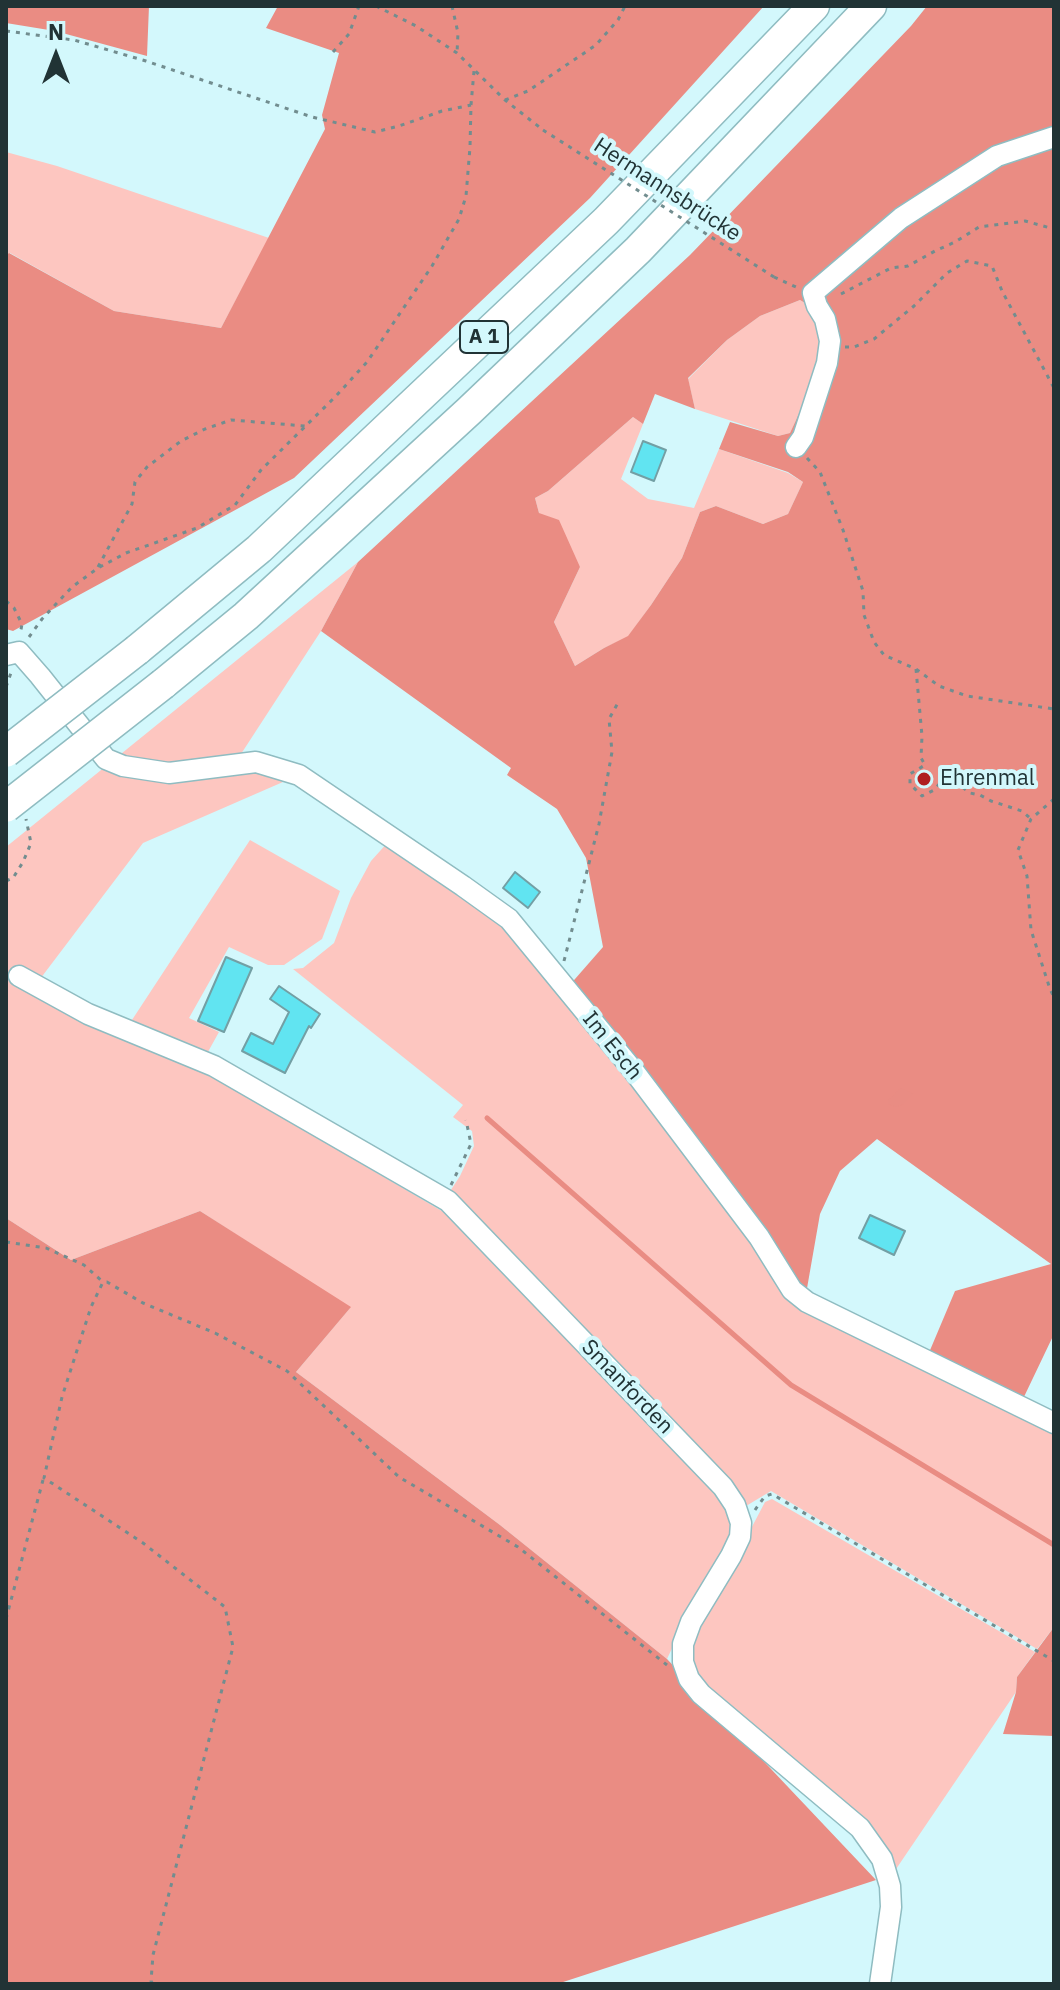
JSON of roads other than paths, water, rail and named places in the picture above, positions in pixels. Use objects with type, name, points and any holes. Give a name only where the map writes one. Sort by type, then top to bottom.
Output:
[{"type":"highway","name":"A 1","points":[[6,752],[137,650],[259,549],[606,221],[814,6]]},
{"type":"highway","name":"A 1","points":[[6,807],[246,616],[469,411],[638,250],[871,6]]},
{"type":"street","points":[[796,447],[803,437],[827,363],[829,347],[828,330],[813,293],[913,210],[997,156],[1054,137]]},
{"type":"street","name":"Im Esch","points":[[12,653],[40,676],[106,759],[123,766],[169,773],[256,762],[299,775],[509,919],[633,1070],[759,1237],[792,1290],[807,1302],[1054,1423]]},
{"type":"street","name":"Smanforden","points":[[19,976],[88,1014],[214,1066],[443,1198],[723,1487],[735,1505],[741,1523],[740,1537],[691,1622],[683,1644],[683,1662],[689,1679],[701,1694],[860,1828],[882,1859],[890,1886],[891,1907],[880,1984]]},
{"type":"waterway","points":[[487,1118],[791,1385],[1054,1545]]},
{"type":"place","name":"Ehrenmal","points":[[924,779]]}]
